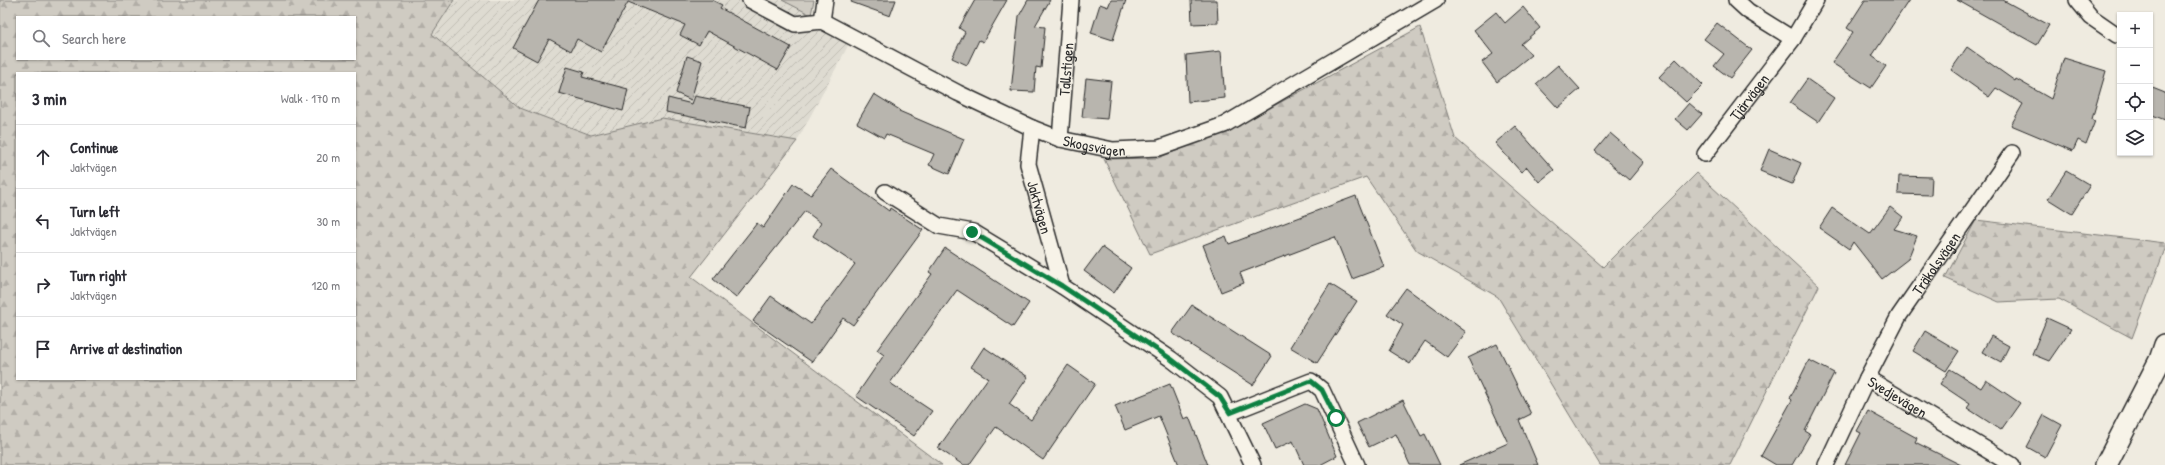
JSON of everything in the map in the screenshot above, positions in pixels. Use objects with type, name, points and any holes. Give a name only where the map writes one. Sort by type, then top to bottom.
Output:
[{"type":"street","points":[[750,0],[795,24],[822,21],[825,0]]},
{"type":"street","name":"Tallstigen","points":[[1060,139],[1071,0]]},
{"type":"street","name":"Skogsvägen","points":[[822,21],[958,93],[1032,128],[1060,139],[1113,150],[1158,148],[1224,125],[1436,0]]},
{"type":"street","points":[[1736,0],[1748,11],[1793,39]]},
{"type":"street","name":"Tjärvägen","points":[[1705,154],[1793,39],[1816,0]]},
{"type":"street","points":[[2077,0],[2091,16],[2117,35]]},
{"type":"street","name":"Jaktvägen","points":[[1032,128],[1028,164],[1062,286]]},
{"type":"street","name":"Träkolsvägen","points":[[1867,378],[1899,316],[2012,153]]},
{"type":"street","points":[[886,192],[939,226],[972,232],[1062,286],[1171,359],[1220,397],[1230,413],[1253,465]]},
{"type":"street","points":[[2106,465],[2160,360],[2165,345]]},
{"type":"street","name":"Svedjevägen","points":[[1826,465],[1867,378],[2012,465]]},
{"type":"street","points":[[1230,413],[1311,381],[1322,390],[1357,465]]},
{"type":"shaded area","points":[[454,0],[782,0],[811,15],[849,44],[797,141],[662,118],[591,135],[520,108],[432,34]]},
{"type":"green space","points":[[0,0],[454,0],[432,34],[520,108],[591,135],[662,118],[797,141],[691,277],[942,465],[0,465]]},
{"type":"green space","points":[[782,0],[814,0],[811,15]]},
{"type":"green space","points":[[1420,27],[1455,138],[1603,267],[1697,173],[1819,286],[1730,465],[1600,465],[1498,297],[1417,251],[1366,177],[1150,254],[1104,159],[1158,158],[1231,129]]},
{"type":"green space","points":[[1976,220],[2165,243],[2165,249],[2132,338],[2059,299],[1999,302],[1945,278]]},
{"type":"building","points":[[539,0],[712,0],[722,5],[720,8],[791,47],[778,70],[707,31],[699,45],[680,35],[685,25],[628,2],[601,52],[577,39],[571,51],[549,39],[537,61],[513,48]]},
{"type":"building","points":[[852,0],[896,0],[890,16],[851,2]]},
{"type":"building","points":[[975,0],[1007,0],[983,42],[979,40],[967,65],[952,58],[965,32],[959,28]]},
{"type":"building","points":[[1028,0],[1050,0],[1035,26],[1045,27],[1041,68],[1036,67],[1034,92],[1011,91],[1019,16]]},
{"type":"building","points":[[1111,0],[1126,0],[1113,40],[1091,33],[1100,4],[1108,7]]},
{"type":"building","points":[[1191,0],[1217,0],[1218,23],[1192,24]]},
{"type":"building","points":[[1865,0],[1909,0],[1872,56],[1886,66],[1871,88],[1832,63],[1853,32],[1847,28]]},
{"type":"building","points":[[1957,0],[2003,0],[2049,25],[2037,45]]},
{"type":"building","points":[[1523,7],[1540,28],[1521,44],[1531,55],[1497,82],[1482,62],[1493,54],[1474,30],[1496,12],[1505,23]]},
{"type":"building","points":[[1717,23],[1752,50],[1730,78],[1714,66],[1724,54],[1704,39]]},
{"type":"building","points":[[1967,47],[2015,81],[2016,79],[2051,99],[2064,58],[2106,71],[2092,119],[2095,121],[2086,144],[2078,140],[2073,151],[2011,125],[2023,104],[1996,88],[1989,97],[1951,70]]},
{"type":"building","points":[[1221,51],[1225,98],[1188,102],[1186,55]]},
{"type":"building","points":[[687,56],[702,61],[691,100],[676,93]]},
{"type":"building","points":[[1676,59],[1703,85],[1686,102],[1659,77]]},
{"type":"building","points":[[1558,65],[1580,89],[1558,108],[1536,84]]},
{"type":"building","points":[[567,67],[584,72],[582,77],[628,89],[623,111],[559,93]]},
{"type":"building","points":[[1086,78],[1111,81],[1107,119],[1082,117]]},
{"type":"building","points":[[1807,79],[1834,98],[1818,122],[1790,103]]},
{"type":"building","points":[[2153,88],[2165,93],[2165,120],[2153,115]]},
{"type":"building","points":[[874,94],[900,110],[899,111],[964,139],[949,174],[929,165],[934,154],[886,134],[884,138],[857,123]]},
{"type":"building","points":[[695,96],[750,107],[746,128],[666,112],[668,98],[692,104]]},
{"type":"building","points":[[1689,103],[1702,114],[1688,130],[1675,119]]},
{"type":"building","points":[[1515,126],[1554,170],[1539,182],[1527,167],[1521,172],[1495,143]]},
{"type":"building","points":[[1610,133],[1644,162],[1629,180],[1595,151]]},
{"type":"building","points":[[1769,149],[1801,163],[1792,184],[1760,171]]},
{"type":"building","points":[[831,169],[889,211],[890,208],[923,230],[853,325],[843,318],[812,362],[753,321],[771,296],[811,324],[855,264],[813,236],[821,223],[805,211],[736,298],[713,279],[757,223],[763,228],[793,184],[811,195]]},
{"type":"building","points":[[2066,171],[2090,185],[2072,214],[2048,199]]},
{"type":"building","points":[[1899,176],[1932,177],[1931,195],[1898,194]]},
{"type":"building","points":[[1356,196],[1384,267],[1352,279],[1335,237],[1240,273],[1244,283],[1221,292],[1203,245],[1226,236],[1229,244]]},
{"type":"building","points":[[1890,207],[1903,217],[1894,229],[1917,236],[1908,259],[1882,279],[1853,242],[1849,249],[1819,228],[1832,208],[1870,234]]},
{"type":"building","points":[[1102,247],[1131,268],[1114,293],[1084,271]]},
{"type":"building","points":[[945,248],[1029,303],[1013,327],[957,290],[890,383],[932,411],[914,436],[856,396],[884,355],[877,350],[932,274],[929,272]]},
{"type":"building","points":[[1330,284],[1357,301],[1317,363],[1290,347]]},
{"type":"building","points":[[1406,288],[1466,332],[1447,357],[1425,341],[1410,364],[1389,351],[1403,325],[1387,314]]},
{"type":"building","points":[[1192,305],[1272,356],[1253,385],[1172,333]]},
{"type":"building","points":[[2047,318],[2071,329],[2049,361],[2032,354]]},
{"type":"building","points":[[1925,331],[1959,351],[1946,371],[1913,351]]},
{"type":"building","points":[[1991,336],[2009,346],[2001,362],[1982,352]]},
{"type":"building","points":[[1497,344],[1531,414],[1519,420],[1538,465],[1459,465],[1508,443],[1468,358]]},
{"type":"building","points":[[984,347],[1028,377],[1009,404],[1031,420],[1068,365],[1095,384],[1043,460],[996,427],[969,465],[963,465],[938,448],[988,378],[971,367]]},
{"type":"building","points":[[1809,360],[1834,373],[1805,431],[1810,434],[1792,465],[1776,465],[1761,456],[1792,400],[1790,398]]},
{"type":"building","points":[[1950,369],[1981,388],[1986,380],[2020,403],[2001,430],[1967,408],[1970,404],[1940,384]]},
{"type":"building","points":[[1170,384],[1184,419],[1189,417],[1208,465],[1179,465],[1159,416],[1125,430],[1115,406]]},
{"type":"building","points":[[1403,400],[1421,436],[1425,434],[1440,465],[1410,465],[1396,434],[1369,447],[1357,423]]},
{"type":"building","points":[[1305,404],[1317,409],[1337,456],[1320,465],[1304,465],[1293,441],[1275,449],[1263,423]]},
{"type":"building","points":[[1868,411],[1917,438],[1915,442],[1961,465],[1845,465],[1861,433],[1857,431]]},
{"type":"building","points":[[2044,415],[2062,425],[2045,457],[2027,447]]},
{"type":"route","points":[[972,232],[1062,286],[1171,359],[1220,397],[1230,413],[1311,381],[1322,390],[1336,418]]}]
